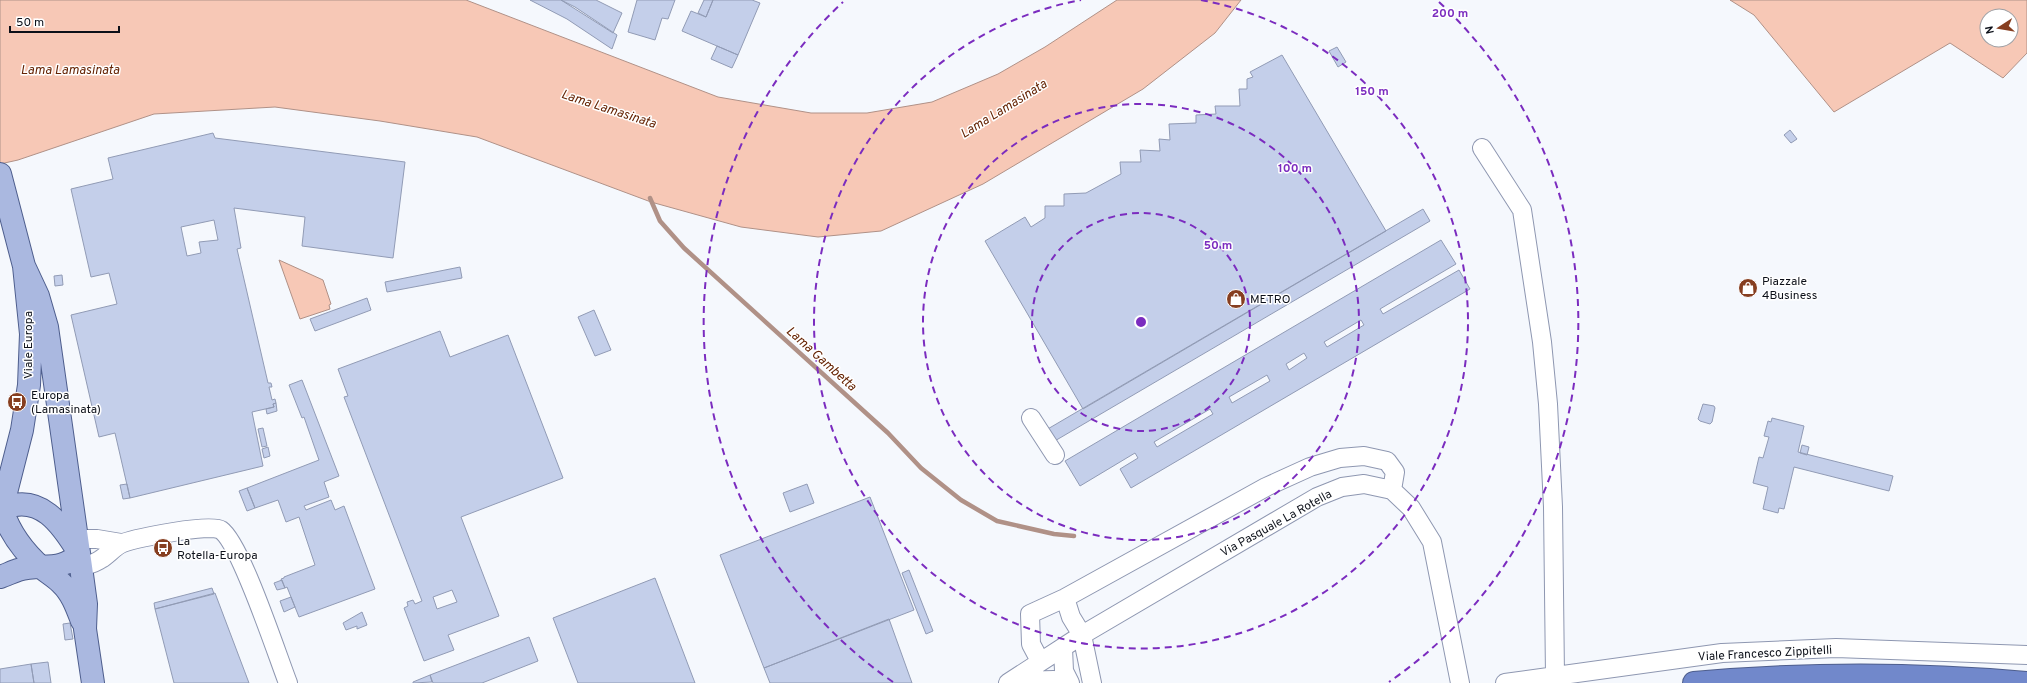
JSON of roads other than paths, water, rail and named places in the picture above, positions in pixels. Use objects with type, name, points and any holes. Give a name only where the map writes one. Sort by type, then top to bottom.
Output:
[{"type":"highway","points":[[1694,683],[1773,678],[1897,675],[2026,683]]},
{"type":"main road","name":"Viale Europa","points":[[1,513],[22,430],[29,386],[31,334],[24,266],[2,187]]},
{"type":"main road","points":[[24,266],[38,296],[47,327],[86,604],[85,629],[93,683]]},
{"type":"main road","points":[[79,553],[62,525],[48,513],[33,506],[16,504],[1,513],[12,536],[41,567],[62,584],[76,604],[85,629]]},
{"type":"main road","points":[[0,577],[18,570],[61,566],[72,561],[79,553]]},
{"type":"street","points":[[1482,148],[1522,210],[1542,342],[1548,404],[1552,499],[1555,676]]},
{"type":"street","points":[[1030,418],[1055,455]]},
{"type":"street","points":[[1040,661],[1031,644],[1030,614],[1066,598],[1266,487],[1310,467],[1340,458],[1364,456],[1386,461],[1395,472],[1392,490],[1411,508],[1432,542],[1460,683]]},
{"type":"street","name":"Via Pasquale La Rotella","points":[[1010,682],[1040,661],[1317,497],[1342,487],[1364,484],[1392,490]]},
{"type":"street","points":[[79,553],[97,539],[121,543],[207,527],[221,530],[230,541],[240,560],[288,683]]},
{"type":"street","points":[[79,553],[100,560],[121,543]]},
{"type":"street","points":[[1066,598],[1071,617],[1082,636],[1092,683]]},
{"type":"street","points":[[1063,648],[1064,671],[1070,683]]},
{"type":"street","name":"Viale Francesco Zippitelli","points":[[1510,682],[1722,653],[1836,648],[2027,655]]},
{"type":"street","points":[[1010,682],[1054,680],[1060,683]]},
{"type":"water","name":"Lama Lamasinata","points":[[0,0],[466,0],[718,97],[811,113],[867,113],[932,102],[998,74],[1045,47],[1117,0],[1241,0],[1215,33],[1143,89],[983,184],[881,231],[818,237],[741,227],[651,202],[477,137],[380,121],[275,107],[154,114],[18,160],[0,164]]},
{"type":"water","points":[[1730,0],[2027,0],[2027,53],[2003,78],[1950,43],[1834,112],[1754,15]]},
{"type":"water","points":[[279,260],[323,280],[331,304],[329,305],[330,309],[300,319]]},
{"type":"waterway","name":"Lama Gambetta","points":[[650,198],[660,221],[684,248],[888,433],[921,468],[961,500],[997,521],[1054,534],[1074,536]]},
{"type":"place","name":"Piazzale 4Business","points":[[1748,288]]},
{"type":"place","name":"METRO","points":[[1236,299]]},
{"type":"place","name":"Europa (Lamasinata)","points":[[17,402]]},
{"type":"place","name":"La Rotella-Europa","points":[[163,548]]}]
